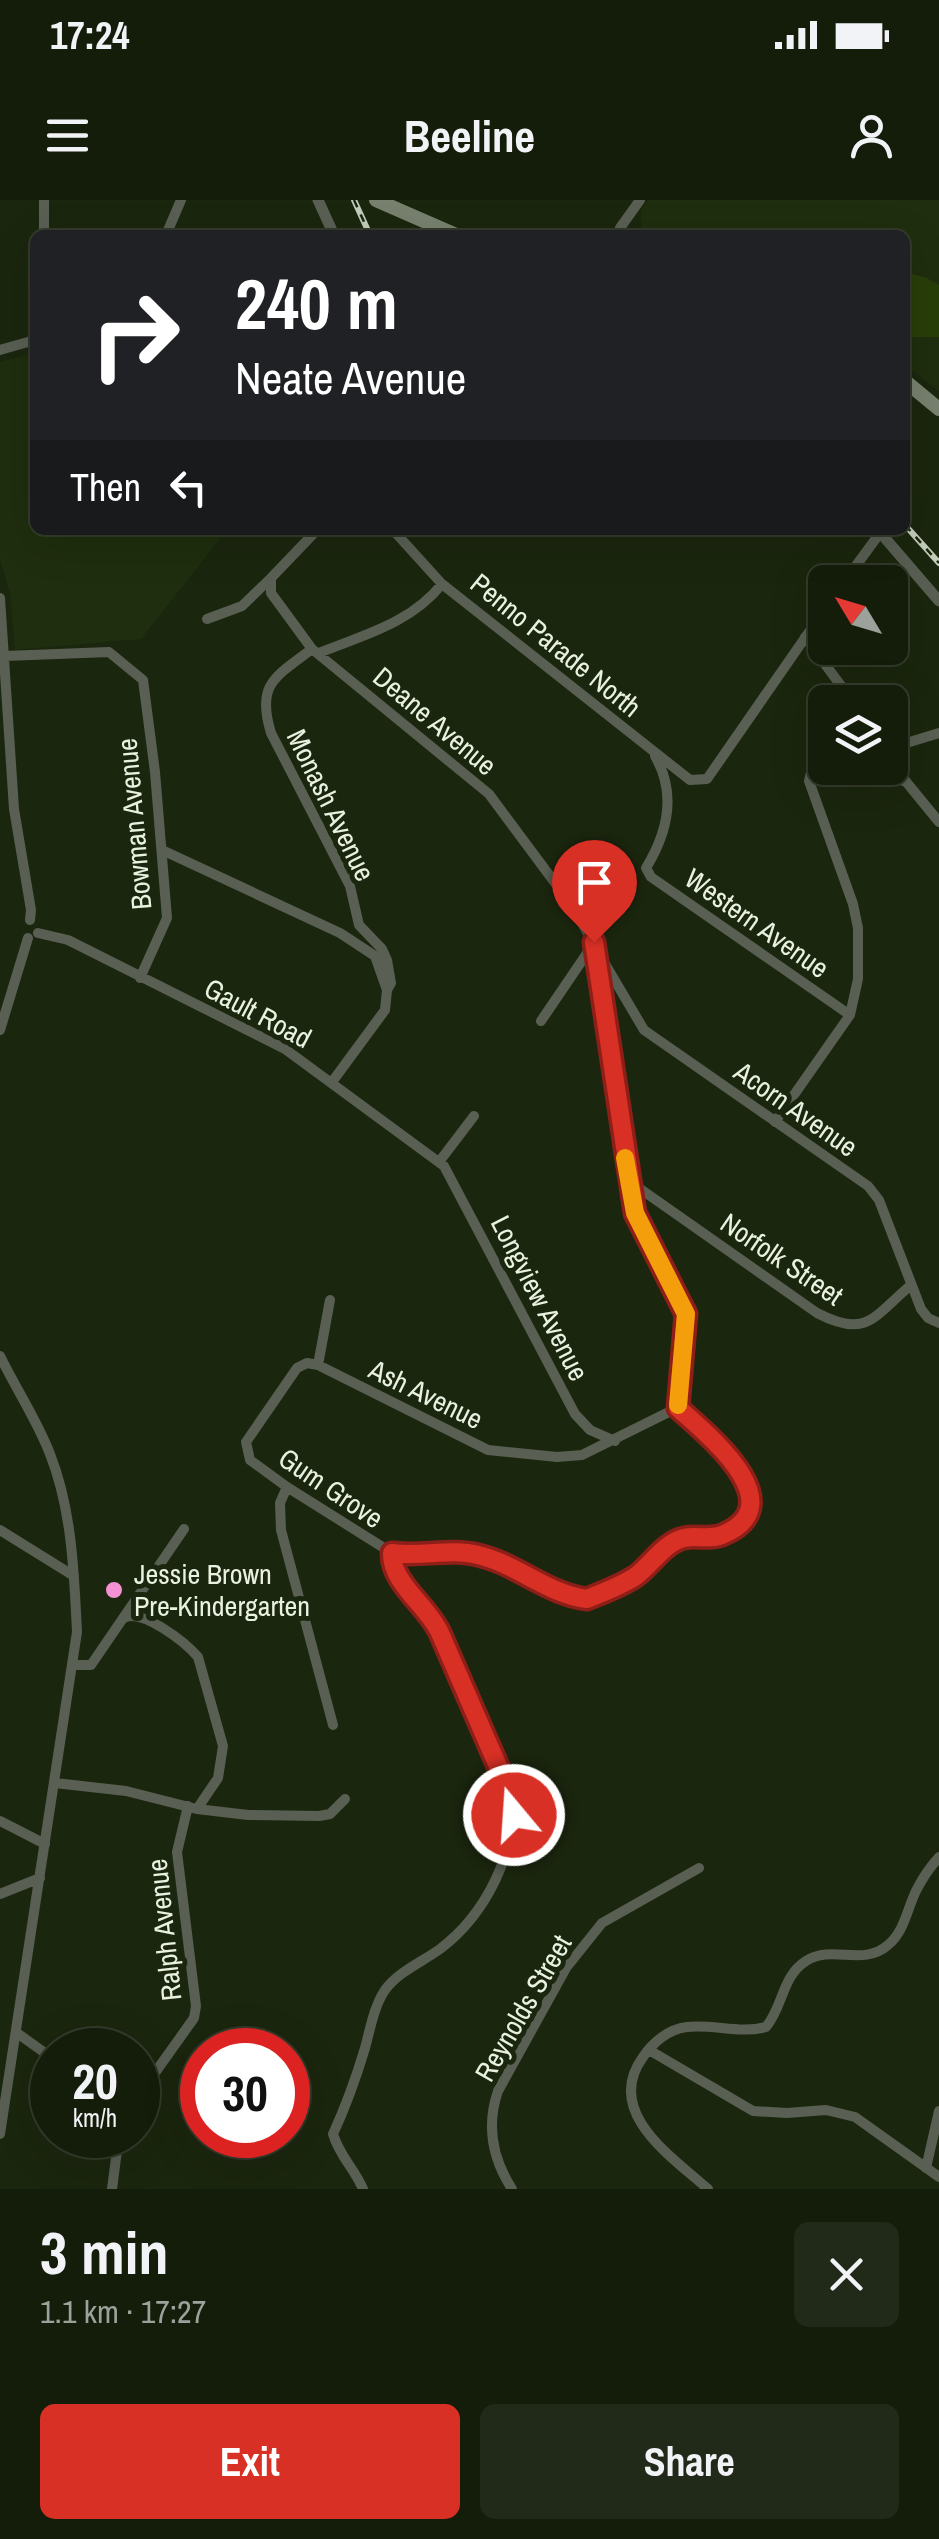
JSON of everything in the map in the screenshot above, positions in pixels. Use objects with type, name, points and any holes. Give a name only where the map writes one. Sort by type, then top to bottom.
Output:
[{"type":"main road","points":[[383,203],[445,230]]},
{"type":"main road","points":[[910,385],[939,409]]},
{"type":"street","points":[[44,200],[44,230]]},
{"type":"street","points":[[168,230],[180,200]]},
{"type":"street","points":[[318,200],[332,230]]},
{"type":"street","points":[[620,230],[640,200]]},
{"type":"street","points":[[0,350],[30,341]]},
{"type":"street","points":[[208,619],[242,606],[313,535]]},
{"type":"street","name":"Penno Parade North","points":[[397,535],[442,584],[690,780],[706,779],[805,637]]},
{"type":"street","points":[[856,565],[877,535]]},
{"type":"street","points":[[882,535],[939,601]]},
{"type":"street","name":"Deane Avenue","points":[[271,578],[271,594],[316,651],[489,794],[570,903],[595,946]]},
{"type":"street","name":"Monash Avenue","points":[[387,990],[391,983],[388,960],[359,925],[350,886],[271,733],[263,706],[267,689],[286,668],[316,651],[383,628],[410,614],[442,584]]},
{"type":"street","points":[[0,598],[14,809],[30,920],[38,924],[0,1030]]},
{"type":"street","points":[[808,633],[805,637],[840,685]]},
{"type":"street","name":"Bowman Avenue","points":[[5,656],[109,652],[143,680],[167,918],[140,978]]},
{"type":"street","points":[[908,742],[939,733]]},
{"type":"street","name":"Western Avenue","points":[[652,750],[668,792],[668,819],[646,868],[651,876],[850,1015]]},
{"type":"street","points":[[775,1122],[850,1015],[858,979],[858,928],[811,785]]},
{"type":"street","points":[[907,785],[939,822]]},
{"type":"street","points":[[162,850],[340,933],[375,956],[387,990],[385,1010],[332,1082]]},
{"type":"street","name":"Gault Road","points":[[33,935],[68,940],[286,1049],[439,1162]]},
{"type":"street","points":[[540,1021],[595,946]]},
{"type":"street","points":[[392,1553],[476,1554],[544,1586],[587,1599],[633,1578],[684,1538],[718,1537],[750,1512],[751,1495],[738,1470],[716,1442],[678,1408],[686,1314],[635,1213],[595,946]]},
{"type":"street","name":"Acorn Avenue","points":[[595,946],[644,1030],[868,1186],[879,1200],[911,1285],[928,1318],[939,1323]]},
{"type":"street","points":[[439,1162],[474,1116]]},
{"type":"street","name":"Longview Avenue","points":[[439,1162],[452,1174],[574,1414],[590,1430],[615,1441]]},
{"type":"street","name":"Norfolk Street","points":[[629,1181],[817,1313],[844,1327],[868,1322],[911,1285]]},
{"type":"street","points":[[318,1365],[330,1300]]},
{"type":"street","points":[[0,1356],[47,1446],[61,1485],[74,1576],[76,1632],[0,2134]]},
{"type":"street","name":"Gum Grove","points":[[318,1365],[307,1363],[298,1368],[246,1442],[250,1460],[392,1553],[398,1576],[433,1618],[440,1633],[511,1796],[514,1815],[500,1870],[478,1908],[444,1946],[386,1990],[377,2008],[349,2099],[333,2134],[340,2156],[362,2189]]},
{"type":"street","name":"Ash Avenue","points":[[318,1365],[488,1450],[557,1458],[582,1455],[678,1408]]},
{"type":"street","points":[[287,1487],[280,1503],[280,1530],[333,1725]]},
{"type":"street","points":[[74,1665],[91,1665],[184,1529]]},
{"type":"street","points":[[0,1530],[74,1576]]},
{"type":"street","name":"Ralph Avenue","points":[[124,1618],[140,1615],[189,1647],[198,1658],[223,1746],[218,1778],[192,1808],[177,1852],[196,2006],[194,2018],[160,2066]]},
{"type":"street","points":[[55,1783],[126,1791],[192,1808],[248,1815],[319,1816],[330,1814],[345,1799]]},
{"type":"street","points":[[0,1821],[45,1844]]},
{"type":"street","points":[[703,2188],[652,2141],[635,2114],[634,2074],[649,2050],[658,2039],[686,2027],[766,2027],[788,1981],[808,1960],[818,1955],[858,1957],[879,1952],[903,1926],[915,1892],[939,1857]]},
{"type":"street","name":"Reynolds Street","points":[[512,2189],[492,2146],[492,2108],[570,1962],[612,1914],[699,1868]]},
{"type":"street","points":[[0,1894],[40,1878]]},
{"type":"street","points":[[17,2032],[30,2042]]},
{"type":"street","points":[[649,2050],[752,2110],[826,2110],[855,2117],[939,2177]]},
{"type":"street","points":[[926,2168],[939,2111]]},
{"type":"street","points":[[112,2189],[116,2158]]},
{"type":"shaded area","points":[[648,200],[939,200],[939,391],[910,369],[910,230],[641,229],[641,210]]},
{"type":"shaded area","points":[[910,273],[939,285],[939,337],[910,337]]},
{"type":"shaded area","points":[[30,354],[30,535],[223,535],[141,639],[15,650],[10,594],[0,559],[0,362]]},
{"type":"railway","points":[[354,200],[368,230]]},
{"type":"railway","points":[[910,531],[939,563]]},
{"type":"slow traffic","points":[[625,1158],[635,1213],[686,1314],[678,1405]]},
{"type":"place","name":"Jessie Brown Pre-Kindergarten","points":[[114,1590]]},
{"type":"route","points":[[514,1815],[511,1796],[440,1633],[433,1618],[398,1576],[392,1553],[476,1554],[557,1591],[587,1599],[633,1578],[684,1538],[718,1537],[736,1528],[750,1512],[751,1495],[738,1470],[716,1442],[678,1408],[686,1314],[635,1213],[594,942]]}]
